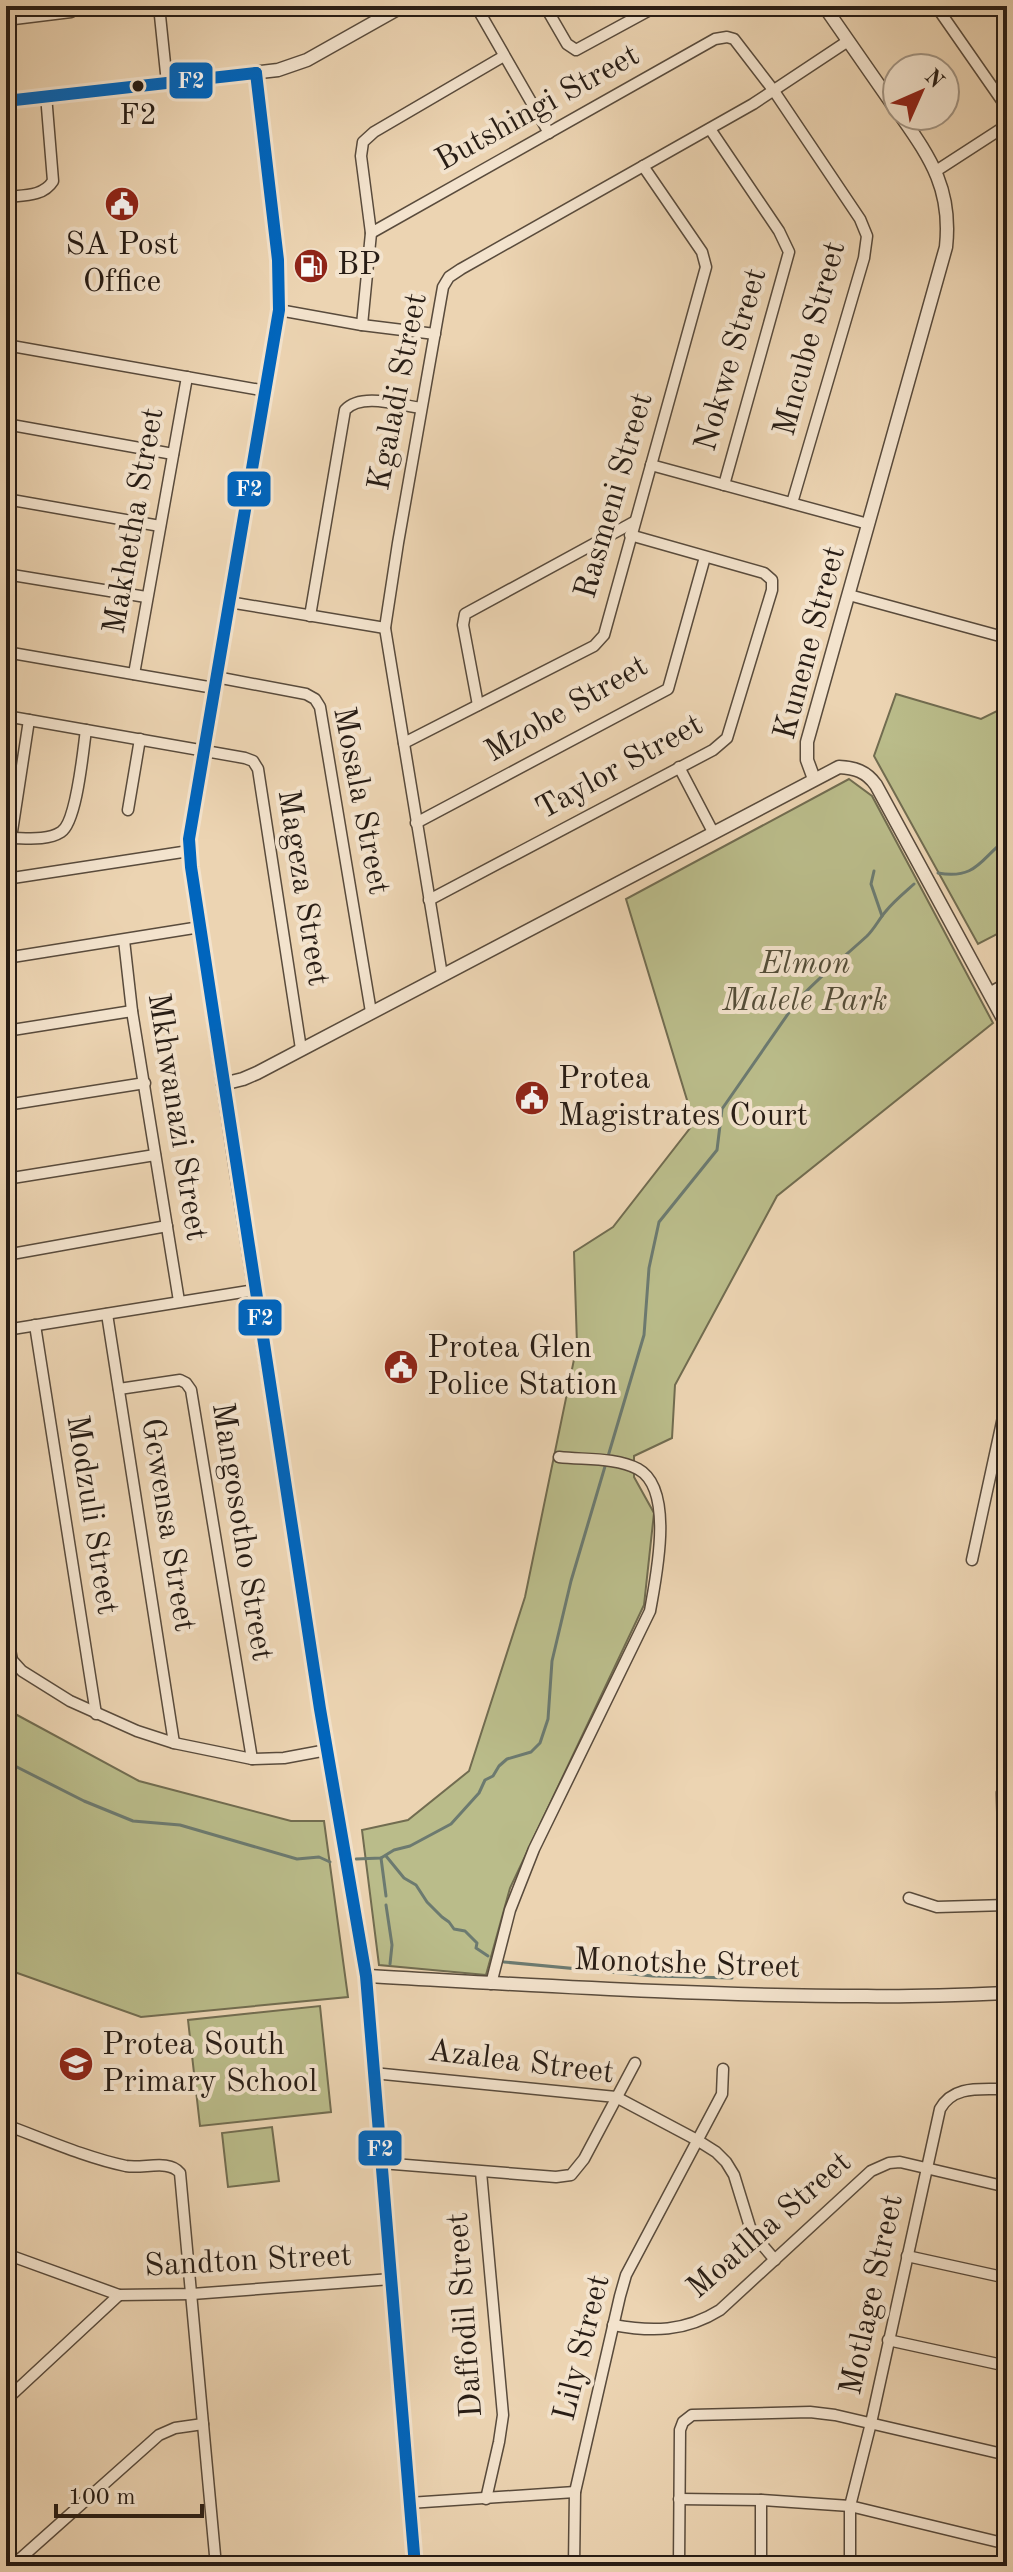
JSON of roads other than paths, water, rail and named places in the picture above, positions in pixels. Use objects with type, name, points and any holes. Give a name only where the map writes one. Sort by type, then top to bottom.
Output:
[{"type":"street","points":[[6,20],[71,12],[79,6]]},
{"type":"street","points":[[159,6],[167,83]]},
{"type":"street","points":[[6,101],[288,67],[307,60],[403,6]]},
{"type":"street","points":[[476,6],[549,133]]},
{"type":"street","points":[[545,6],[567,44],[574,50],[657,6]]},
{"type":"street","points":[[824,6],[881,88]]},
{"type":"street","points":[[936,6],[1007,108]]},
{"type":"street","name":"Mncube Street","points":[[731,38],[774,91],[860,219],[868,240],[792,503]]},
{"type":"street","name":"Butshingi Street","points":[[371,233],[715,39],[731,38]]},
{"type":"street","name":"Kgaladi Street","points":[[442,975],[385,628],[443,287],[449,277],[710,129],[848,41]]},
{"type":"street","points":[[362,325],[371,233],[361,152],[365,139],[504,56]]},
{"type":"street","points":[[256,73],[279,275],[279,310],[203,751],[189,851],[327,1750],[366,1976],[415,2566]]},
{"type":"street","points":[[6,197],[41,192],[53,181],[46,95]]},
{"type":"street","points":[[936,171],[1007,125]]},
{"type":"street","name":"Nokwe Street","points":[[710,129],[782,236],[789,252],[724,485]]},
{"type":"street","name":"Kunene Street","points":[[223,1084],[243,1079],[814,779],[806,757],[807,742],[946,247],[947,211],[942,187],[936,171],[912,132]]},
{"type":"street","name":"Rasmeni Street","points":[[404,743],[600,641],[605,632],[706,264],[702,252],[643,166]]},
{"type":"street","points":[[279,310],[435,334]]},
{"type":"street","points":[[6,345],[266,391]]},
{"type":"street","name":"Makhetha Street","points":[[134,674],[187,377]]},
{"type":"street","points":[[310,616],[345,410],[352,403],[362,400],[421,408]]},
{"type":"street","points":[[6,424],[173,454]]},
{"type":"street","points":[[651,465],[868,524]]},
{"type":"street","points":[[6,499],[160,526]]},
{"type":"street","points":[[478,705],[463,625],[465,614],[634,522]]},
{"type":"street","name":"Taylor Street","points":[[429,900],[719,747],[727,738],[773,586],[772,580],[765,574],[630,535]]},
{"type":"street","name":"Mzobe Street","points":[[416,823],[665,691],[671,682],[705,557]]},
{"type":"street","points":[[6,574],[146,597]]},
{"type":"street","points":[[849,595],[1007,638]]},
{"type":"street","points":[[229,602],[385,628]]},
{"type":"street","name":"Mosala Street","points":[[6,652],[134,674],[306,694],[315,699],[320,707],[371,1012]]},
{"type":"street","name":"Mageza Street","points":[[6,716],[248,759],[255,763],[301,1049]]},
{"type":"street","points":[[29,720],[9,839],[49,836],[67,826],[86,730]]},
{"type":"street","points":[[128,810],[140,739]]},
{"type":"street","points":[[679,767],[713,832]]},
{"type":"street","points":[[814,779],[839,767],[858,770],[869,776],[1007,1026]]},
{"type":"street","points":[[6,879],[189,851]]},
{"type":"street","points":[[6,958],[200,927]]},
{"type":"street","name":"Mkhwanazi Street","points":[[124,940],[132,1011],[179,1301]]},
{"type":"street","points":[[989,993],[1007,983]]},
{"type":"street","points":[[6,1031],[132,1011]]},
{"type":"street","points":[[6,1105],[145,1083]]},
{"type":"street","points":[[6,1179],[155,1155]]},
{"type":"street","points":[[6,1255],[167,1226]]},
{"type":"street","points":[[6,1330],[255,1290]]},
{"type":"street","name":"Gcwensa Street","points":[[107,1314],[174,1743]]},
{"type":"street","name":"Modzuli Street","points":[[35,1325],[96,1714]]},
{"type":"street","name":"Mangosotho Street","points":[[119,1389],[180,1380],[191,1390],[252,1759]]},
{"type":"street","points":[[972,1560],[1001,1453],[1007,1399]]},
{"type":"street","points":[[491,1984],[510,1910],[534,1849],[650,1611],[657,1574],[661,1531],[658,1503],[647,1475],[621,1463],[559,1457]]},
{"type":"street","points":[[6,1629],[11,1655],[18,1668],[52,1691],[96,1714],[174,1743],[252,1759],[284,1758],[327,1750]]},
{"type":"street","points":[[909,1898],[937,1907],[1006,1906],[1002,1793]]},
{"type":"street","name":"Monotshe Street","points":[[366,1976],[491,1984],[865,1997],[1007,1993]]},
{"type":"street","points":[[381,2163],[556,2177],[571,2175],[584,2159],[635,2063]]},
{"type":"street","name":"Lily Street","points":[[574,2566],[575,2492],[626,2275],[722,2094],[723,2069]]},
{"type":"street","name":"Azalea Street","points":[[373,2073],[616,2097],[697,2140],[726,2162],[734,2175],[750,2227],[775,2260]]},
{"type":"street","name":"Motlage Street","points":[[850,2566],[850,2506],[940,2109],[949,2096],[965,2090],[1007,2089]]},
{"type":"street","points":[[6,2125],[116,2163],[140,2167],[168,2165],[177,2169],[182,2179],[216,2566]]},
{"type":"street","name":"Moatlha Street","points":[[613,2325],[648,2331],[670,2330],[706,2320],[871,2171],[889,2163],[900,2162],[1007,2187]]},
{"type":"street","name":"Daffodil Street","points":[[481,2172],[503,2415],[486,2499]]},
{"type":"street","points":[[6,2254],[119,2295]]},
{"type":"street","points":[[907,2256],[1007,2278]]},
{"type":"street","name":"Sandton Street","points":[[6,2400],[119,2295],[192,2294],[391,2279]]},
{"type":"street","points":[[888,2340],[1007,2366]]},
{"type":"street","points":[[6,2383],[19,2388]]},
{"type":"street","points":[[679,2566],[680,2430],[689,2416],[702,2413],[810,2412],[1007,2455]]},
{"type":"street","points":[[12,2566],[159,2435],[175,2428],[203,2424]]},
{"type":"street","points":[[409,2503],[575,2492]]},
{"type":"street","points":[[679,2499],[850,2506],[1007,2544]]},
{"type":"street","points":[[761,2500],[761,2566]]},
{"type":"waterway","points":[[938,873],[971,870],[1007,839]]},
{"type":"waterway","points":[[874,871],[871,884],[882,916]]},
{"type":"waterway","points":[[356,1859],[381,1858],[451,1824],[499,1766],[507,1759],[531,1752],[540,1743],[548,1719],[552,1661],[571,1581],[644,1335],[649,1268],[659,1222],[717,1150],[722,1109],[797,1001],[867,936],[889,907],[914,884]]},
{"type":"waterway","points":[[6,1764],[133,1821],[180,1825],[297,1859],[319,1857],[330,1862]]},
{"type":"waterway","points":[[386,1856],[454,1929],[465,1931],[477,1943],[476,1948],[488,1956]]},
{"type":"waterway","points":[[381,1858],[386,1896]]},
{"type":"waterway","points":[[386,1905],[392,1945],[390,1964]]},
{"type":"waterway","points":[[504,1962],[653,1976],[732,1978]]},
{"type":"place","name":"F2","points":[[138,86]]},
{"type":"place","name":"SA Post Office","points":[[122,204]]},
{"type":"place","name":"BP","points":[[311,266]]},
{"type":"place","name":"Protea Magistrates Court","points":[[532,1098]]},
{"type":"place","name":"Protea Glen Police Station","points":[[401,1367]]},
{"type":"place","name":"Protea South Primary School","points":[[76,2064]]},
{"type":"park label","name":"Elmon Malele Park","points":[[805,984]]}]
